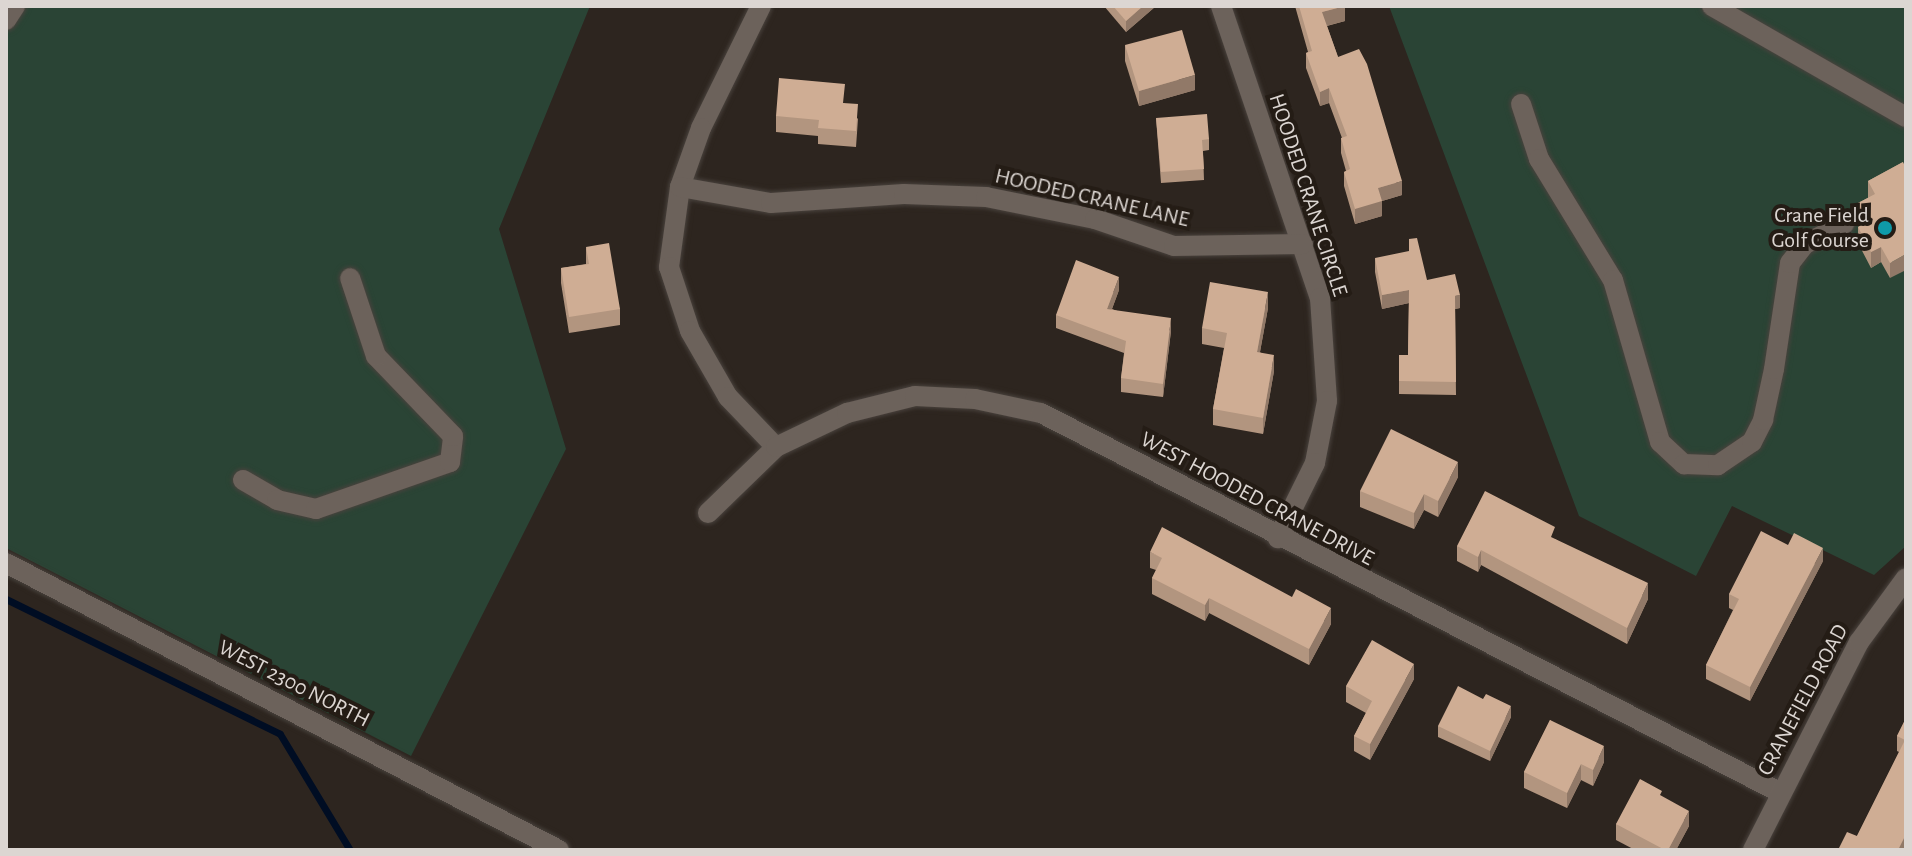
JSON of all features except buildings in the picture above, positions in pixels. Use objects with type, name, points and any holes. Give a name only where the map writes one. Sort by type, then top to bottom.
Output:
[{"type":"street","points":[[6,20],[15,6]]},
{"type":"street","points":[[761,6],[701,128],[680,187],[669,267],[690,331],[728,397],[776,447]]},
{"type":"street","name":"HOODED CRANE CIRCLE","points":[[1221,6],[1320,298],[1327,401],[1315,463],[1278,538]]},
{"type":"street","points":[[1712,6],[1906,117]]},
{"type":"street","points":[[1521,104],[1539,159],[1613,280],[1660,442],[1684,464],[1718,465],[1752,442],[1763,420],[1774,369],[1790,263],[1805,244],[1844,224]]},
{"type":"street","name":"HOODED CRANE LANE","points":[[680,187],[771,203],[904,194],[986,197],[1095,219],[1174,246],[1303,244]]},
{"type":"street","points":[[243,480],[277,500],[316,509],[450,462],[453,436],[385,369],[350,278]]},
{"type":"street","name":"WEST HOODED CRANE DRIVE","points":[[708,513],[776,447],[847,413],[915,396],[975,399],[1041,413],[1278,538],[1781,793]]},
{"type":"street","name":"WEST 2300 NORTH","points":[[6,563],[559,850]]},
{"type":"street","name":"CRANEFIELD ROAD","points":[[1753,850],[1859,642],[1906,578]]},
{"type":"green space","points":[[6,6],[590,6],[499,229],[566,449],[411,756],[6,548]]},
{"type":"green space","name":"Crane Field Golf Course","points":[[1389,6],[1906,6],[1906,546],[1874,575],[1732,506],[1696,576],[1579,516]]},
{"type":"waterway","points":[[6,599],[280,734],[350,850]]},
{"type":"place","name":"Crane Field Golf Course","points":[[1885,228]]}]
